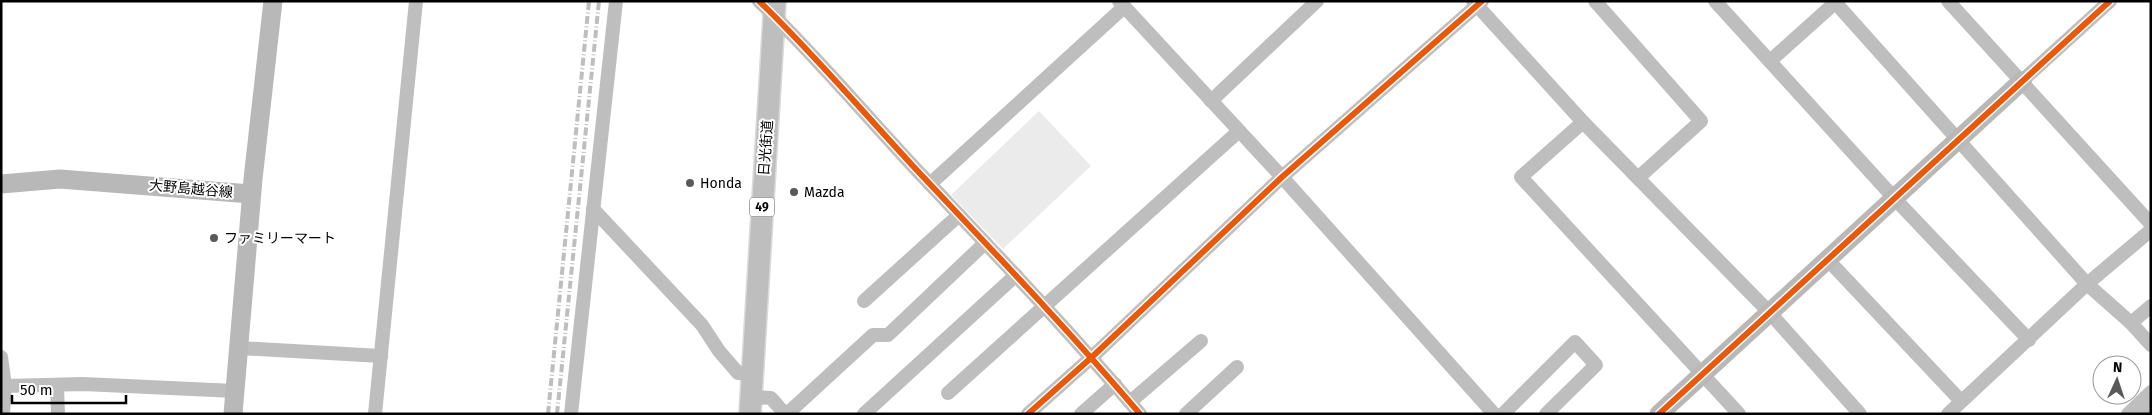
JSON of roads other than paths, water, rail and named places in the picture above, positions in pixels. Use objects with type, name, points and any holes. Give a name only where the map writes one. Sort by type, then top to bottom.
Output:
[{"type":"main road","name":"日光街道","points":[[750,405],[775,9]]},
{"type":"street","points":[[252,194],[273,1]]},
{"type":"street","points":[[375,414],[416,1]]},
{"type":"street","points":[[570,414],[616,1]]},
{"type":"street","points":[[759,1],[775,9],[790,30],[930,184],[1092,357],[1140,414]]},
{"type":"street","points":[[1212,101],[1317,1]]},
{"type":"street","points":[[1594,1],[1701,121],[1638,178]]},
{"type":"street","points":[[1715,1],[1895,199],[2029,340]]},
{"type":"street","points":[[1948,1],[2151,224]]},
{"type":"street","points":[[1659,414],[2110,1]]},
{"type":"street","points":[[1770,61],[1835,2],[2087,284],[2131,323],[2151,345]]},
{"type":"street","points":[[1028,414],[1092,357],[1282,177],[1477,3],[1584,122],[1770,313],[1860,414]]},
{"type":"street","points":[[930,184],[1122,4],[1282,177],[1494,414]]},
{"type":"street","points":[[1584,122],[1521,177],[1739,414]]},
{"type":"street","points":[[948,393],[1240,131]]},
{"type":"street","name":"大野島越谷線","points":[[1,184],[60,179],[252,194],[233,414]]},
{"type":"street","points":[[593,209],[702,324],[719,351],[738,373],[752,374]]},
{"type":"street","points":[[864,300],[960,215]]},
{"type":"street","points":[[1948,414],[2087,284],[2151,230]]},
{"type":"street","points":[[750,405],[771,398],[786,414],[873,334],[888,335],[985,243]]},
{"type":"street","points":[[1828,260],[1961,402]]},
{"type":"street","points":[[864,414],[1016,276]]},
{"type":"street","points":[[2131,323],[2151,306]]},
{"type":"street","points":[[1130,402],[1201,341]]},
{"type":"street","points":[[1502,414],[1575,342],[1596,365],[1546,414]]},
{"type":"street","points":[[239,348],[381,356]]},
{"type":"street","points":[[1,357],[5,386],[3,414]]},
{"type":"street","points":[[1186,414],[1237,366]]},
{"type":"street","points":[[5,386],[83,384],[235,391]]},
{"type":"street","points":[[1081,414],[1115,384]]},
{"type":"street","points":[[58,386],[58,414]]},
{"type":"street","points":[[2128,414],[2151,392]]},
{"type":"waterway","points":[[2147,414],[2151,410]]},
{"type":"railway","points":[[548,414],[589,1]]},
{"type":"railway","points":[[557,414],[599,1]]},
{"type":"place","name":"Honda","points":[[690,183]]},
{"type":"place","name":"Mazda","points":[[794,192]]},
{"type":"place","name":"ファミリーマート","points":[[214,238]]}]
